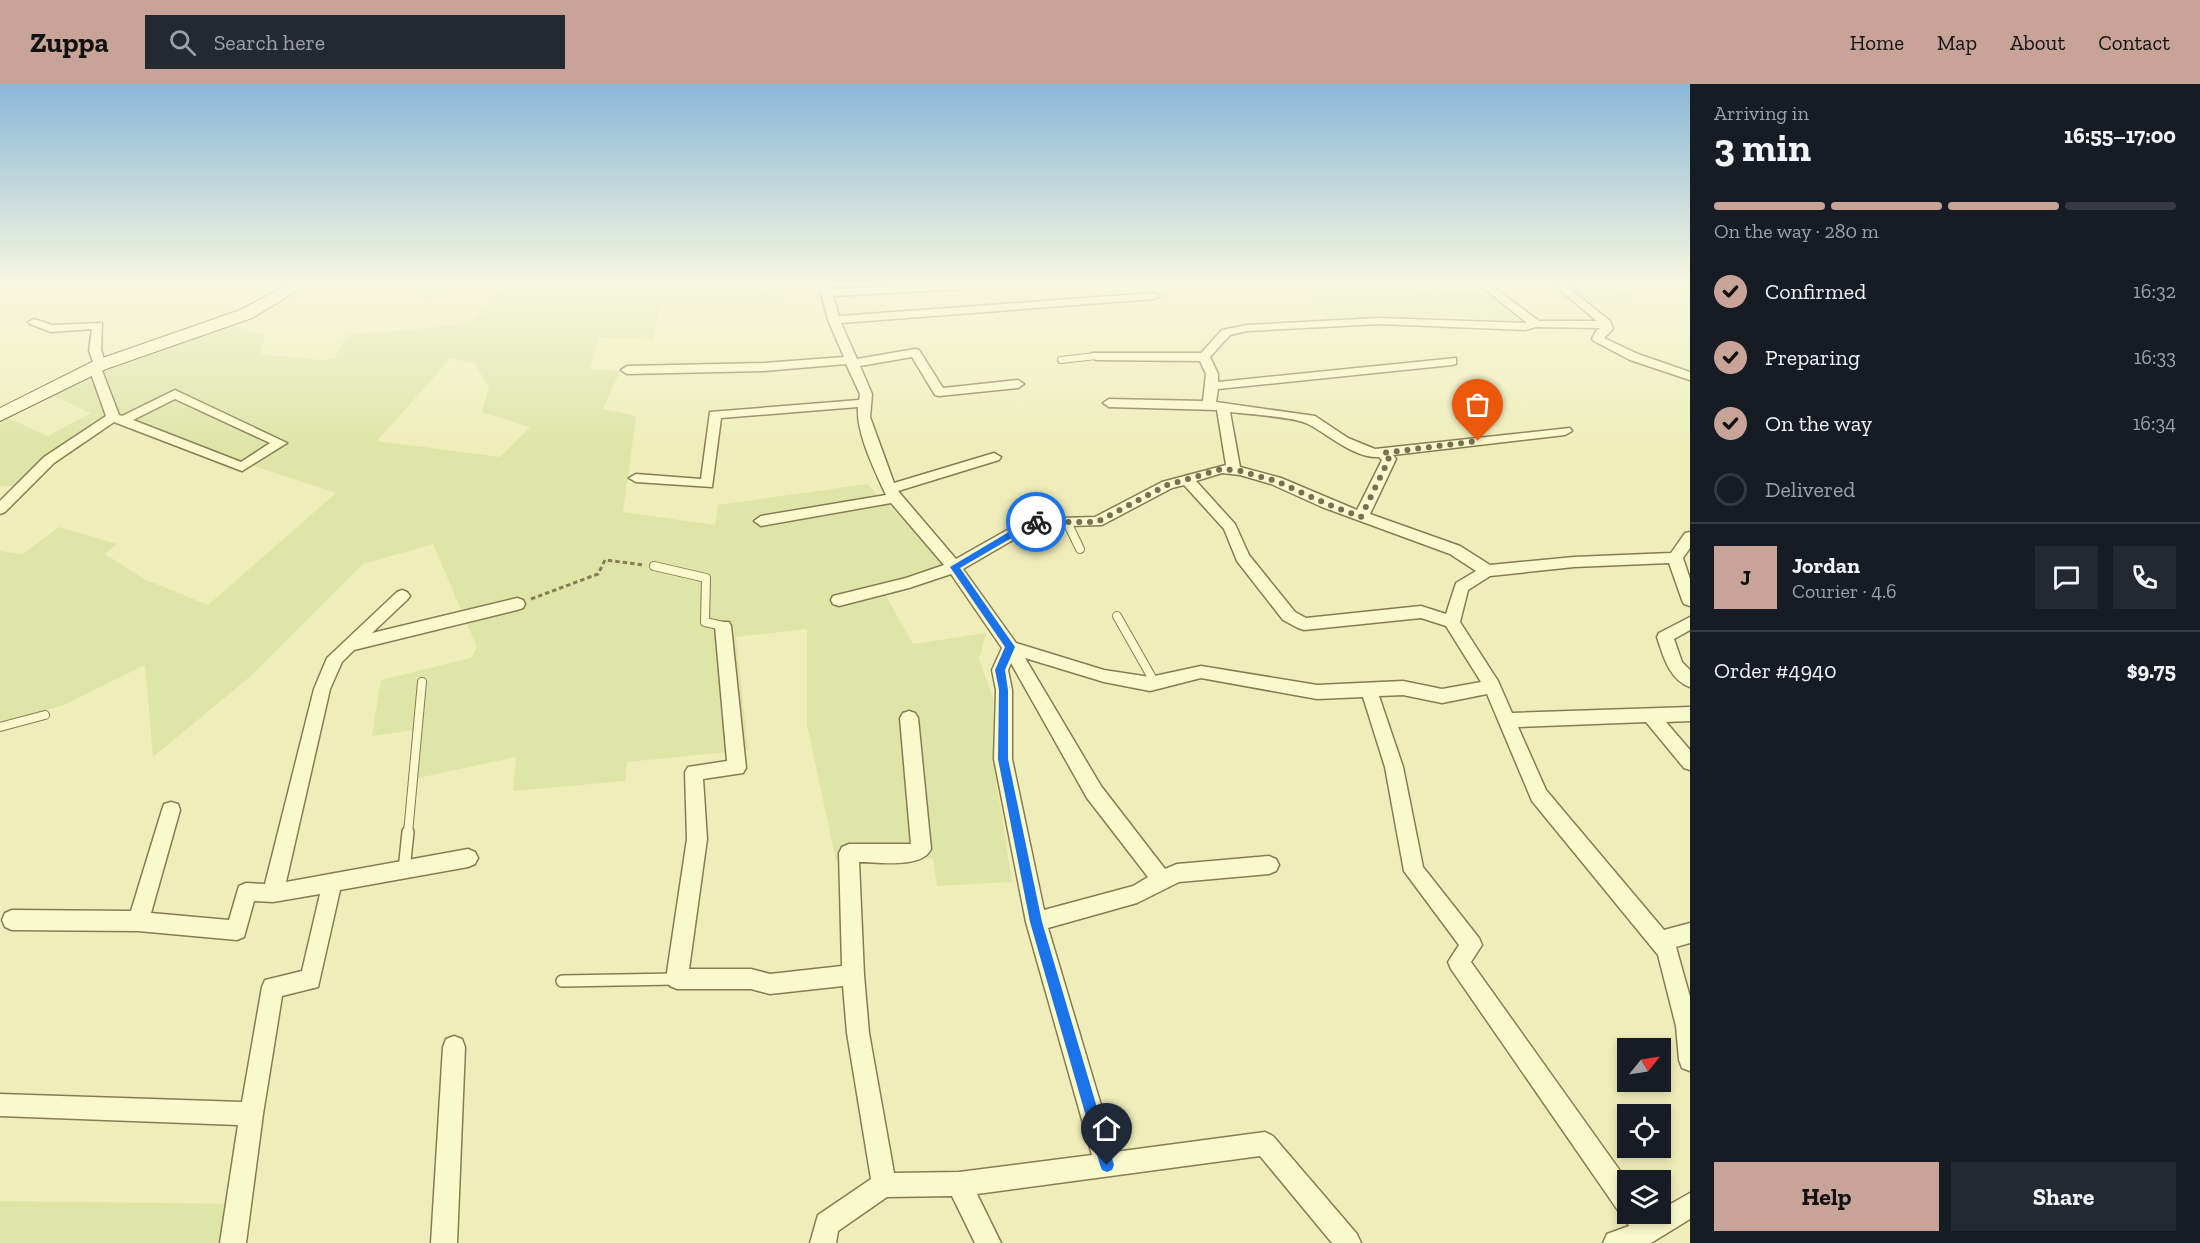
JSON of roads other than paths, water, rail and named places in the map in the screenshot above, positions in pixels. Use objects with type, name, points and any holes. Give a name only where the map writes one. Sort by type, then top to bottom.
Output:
[{"type":"street","points":[[0,508],[50,460],[118,418],[175,394],[280,443],[242,467],[118,418],[97,366],[96,339]]},
{"type":"street","points":[[0,415],[97,366],[174,339]]},
{"type":"street","points":[[842,339],[866,394],[864,417],[879,464],[892,494],[954,567],[1010,647],[1095,792],[1162,880]]},
{"type":"street","points":[[1096,356],[1204,357],[1220,339]]},
{"type":"street","points":[[1598,339],[1634,357],[1690,376]]},
{"type":"street","points":[[627,370],[764,367],[851,362],[915,353],[939,392],[1018,384]]},
{"type":"street","points":[[1204,357],[1212,374],[1209,405]]},
{"type":"street","points":[[1212,386],[1452,361]]},
{"type":"street","points":[[636,478],[707,484],[715,415],[865,403]]},
{"type":"street","points":[[1109,403],[1209,405],[1310,418],[1343,441],[1374,453],[1565,431]]},
{"type":"street","points":[[1223,407],[1233,470]]},
{"type":"street","points":[[1361,517],[1389,459],[1383,453]]},
{"type":"street","points":[[761,521],[892,494],[994,457]]},
{"type":"street","points":[[839,600],[909,583],[954,567],[1032,522],[1097,522],[1167,485],[1222,469],[1276,481],[1327,504],[1455,550],[1487,571]]},
{"type":"street","points":[[1186,479],[1230,527],[1242,557],[1289,616],[1304,624],[1421,612],[1452,622],[1492,686],[1539,795],[1667,950],[1687,1026],[1690,1060]]},
{"type":"street","points":[[1675,558],[1690,537]]},
{"type":"street","points":[[1452,622],[1461,587],[1487,571],[1574,562],[1675,558]]},
{"type":"street","points":[[1675,558],[1690,600]]},
{"type":"street","points":[[273,893],[322,690],[335,658],[402,596]]},
{"type":"street","points":[[348,645],[517,604]]},
{"type":"street","points":[[1690,623],[1665,638],[1675,665],[1690,680]]},
{"type":"street","points":[[723,626],[738,768],[694,772],[697,839],[677,978],[751,979],[770,984],[853,975]]},
{"type":"street","points":[[1010,647],[1104,676],[1150,684],[1201,672],[1317,692],[1403,688],[1442,696],[1492,686]]},
{"type":"street","points":[[1010,647],[1000,670],[1004,690],[1003,759],[1036,922],[1107,1165]]},
{"type":"street","points":[[1369,690],[1394,767],[1414,871],[1472,945],[1458,962],[1617,1187]]},
{"type":"street","points":[[1505,720],[1690,714]]},
{"type":"street","points":[[1650,715],[1690,763]]},
{"type":"street","points":[[884,1185],[858,1033],[853,975],[849,854],[915,853],[921,849],[909,718]]},
{"type":"street","points":[[138,921],[171,810]]},
{"type":"street","points":[[12,920],[138,921],[237,930],[246,892],[273,893],[468,858]]},
{"type":"street","points":[[1036,922],[1137,894],[1177,873],[1269,865]]},
{"type":"street","points":[[233,1243],[251,1114],[273,987],[311,980],[332,883]]},
{"type":"street","points":[[1660,941],[1690,933]]},
{"type":"street","points":[[444,1243],[454,1047]]},
{"type":"street","points":[[0,1105],[251,1114]]},
{"type":"street","points":[[823,1243],[827,1224],[884,1185],[959,1184],[1265,1144],[1348,1243]]},
{"type":"street","points":[[959,1184],[988,1243]]},
{"type":"street","points":[[1671,1212],[1690,1205]]},
{"type":"street","points":[[1617,1243],[1640,1224]]},
{"type":"lane","points":[[1062,360],[1096,356]]},
{"type":"lane","points":[[1067,522],[1080,549]]},
{"type":"lane","points":[[654,567],[706,578],[705,622],[723,626]]},
{"type":"lane","points":[[1117,616],[1155,683]]},
{"type":"lane","points":[[404,871],[422,682]]},
{"type":"lane","points":[[0,727],[45,716]]},
{"type":"lane","points":[[562,981],[677,978]]}]
